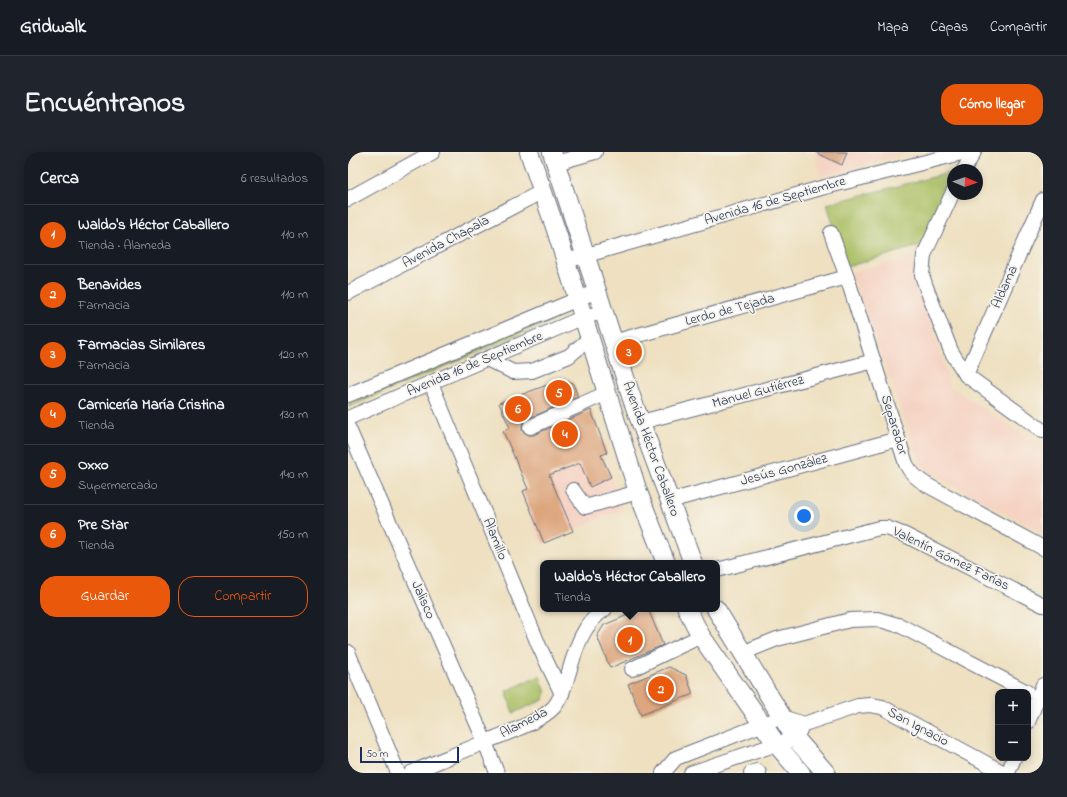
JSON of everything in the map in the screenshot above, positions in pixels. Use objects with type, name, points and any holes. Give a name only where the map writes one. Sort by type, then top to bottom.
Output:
[{"type":"main road","name":"Avenida Héctor Caballero","points":[[529,152],[584,317],[608,399],[638,492],[665,560]]},
{"type":"main road","name":"Avenida Héctor Caballero","points":[[554,158],[632,399],[642,422],[669,501],[692,560]]},
{"type":"main road","points":[[608,399],[632,399]]},
{"type":"main road","points":[[689,612],[701,636],[796,771]]},
{"type":"main road","points":[[718,612],[782,717],[800,731],[826,773]]},
{"type":"street","points":[[348,199],[434,152]]},
{"type":"street","points":[[554,158],[595,152]]},
{"type":"street","name":"Avenida 16 de Septiembre","points":[[566,261],[821,188],[966,152]]},
{"type":"street","points":[[967,164],[974,152]]},
{"type":"street","name":"Avenida Chapala","points":[[348,293],[543,192]]},
{"type":"street","points":[[949,200],[924,256],[922,275],[951,351],[966,375],[1041,425]]},
{"type":"street","name":"Aldama","points":[[966,375],[1043,200]]},
{"type":"street","name":"Separador","points":[[831,233],[847,277],[906,464],[913,475],[927,485],[1043,548]]},
{"type":"street","name":"Lerdo de Tejada","points":[[613,342],[847,277]]},
{"type":"street","name":"Avenida 16 de Septiembre","points":[[348,395],[597,291]]},
{"type":"street","name":"Avenida 16 de Septiembre","points":[[348,418],[584,317],[603,312]]},
{"type":"street","points":[[487,359],[513,372],[532,371],[569,356],[590,338]]},
{"type":"street","name":"Manuel Gutiérrez","points":[[642,422],[874,361]]},
{"type":"street","name":"Alamillo","points":[[431,383],[538,646],[562,694]]},
{"type":"street","points":[[530,427],[608,399]]},
{"type":"street","name":"Jalisco","points":[[348,427],[498,773]]},
{"type":"street","name":"Jesús González","points":[[669,501],[898,439]]},
{"type":"street","points":[[573,490],[585,507],[638,492]]},
{"type":"street","name":"Valentín Gómez Farías","points":[[720,569],[879,528],[887,528],[905,535],[1043,605]]},
{"type":"street","name":"Alameda","points":[[411,773],[516,730],[545,715],[555,706],[562,694],[580,639],[600,612]]},
{"type":"street","points":[[742,653],[777,639],[850,620],[877,619],[901,626],[1034,692],[1031,707]]},
{"type":"street","points":[[632,669],[701,636]]},
{"type":"street","points":[[348,652],[398,773]]},
{"type":"street","name":"San Ignacio","points":[[691,773],[777,745],[800,731],[858,706],[870,705],[882,707],[1004,773]]},
{"type":"street","points":[[663,773],[676,758],[782,717]]},
{"type":"street","points":[[1008,773],[1013,761]]},
{"type":"street","points":[[750,773],[757,770],[759,773]]},
{"type":"shaded area","points":[[813,152],[913,152],[821,177]]},
{"type":"shaded area","points":[[912,258],[950,386],[1043,448],[1043,534],[922,468],[851,272]]},
{"type":"shaded area","points":[[603,455],[622,509],[541,545],[520,490]]},
{"type":"green space","points":[[947,174],[947,197],[922,245],[846,267],[827,204]]},
{"type":"green space","points":[[550,313],[552,321],[349,407],[348,404],[371,395],[373,388]]},
{"type":"green space","points":[[540,676],[546,693],[543,700],[513,713],[506,691]]},
{"type":"building","points":[[815,152],[847,152],[842,165]]},
{"type":"building","points":[[563,379],[573,383],[578,397],[527,419],[523,422],[522,431],[529,435],[533,435],[591,410],[607,453],[601,455],[611,477],[590,487],[580,463],[549,475],[573,531],[544,543],[523,491],[528,489],[503,431],[510,428],[499,403]]},
{"type":"building","points":[[635,612],[649,612],[663,645],[610,668],[597,636],[604,625]]},
{"type":"building","points":[[669,667],[686,675],[693,694],[641,715],[628,684]]},
{"type":"place","name":"Farmacias Similares","points":[[629,352]]},
{"type":"place","name":"Oxxo","points":[[559,393]]},
{"type":"place","name":"Pre Star","points":[[518,409]]},
{"type":"place","name":"Carnicería María Cristina","points":[[565,434]]},
{"type":"place","name":"Waldo's Héctor Caballero","points":[[630,640]]},
{"type":"place","name":"Benavides","points":[[661,689]]}]
